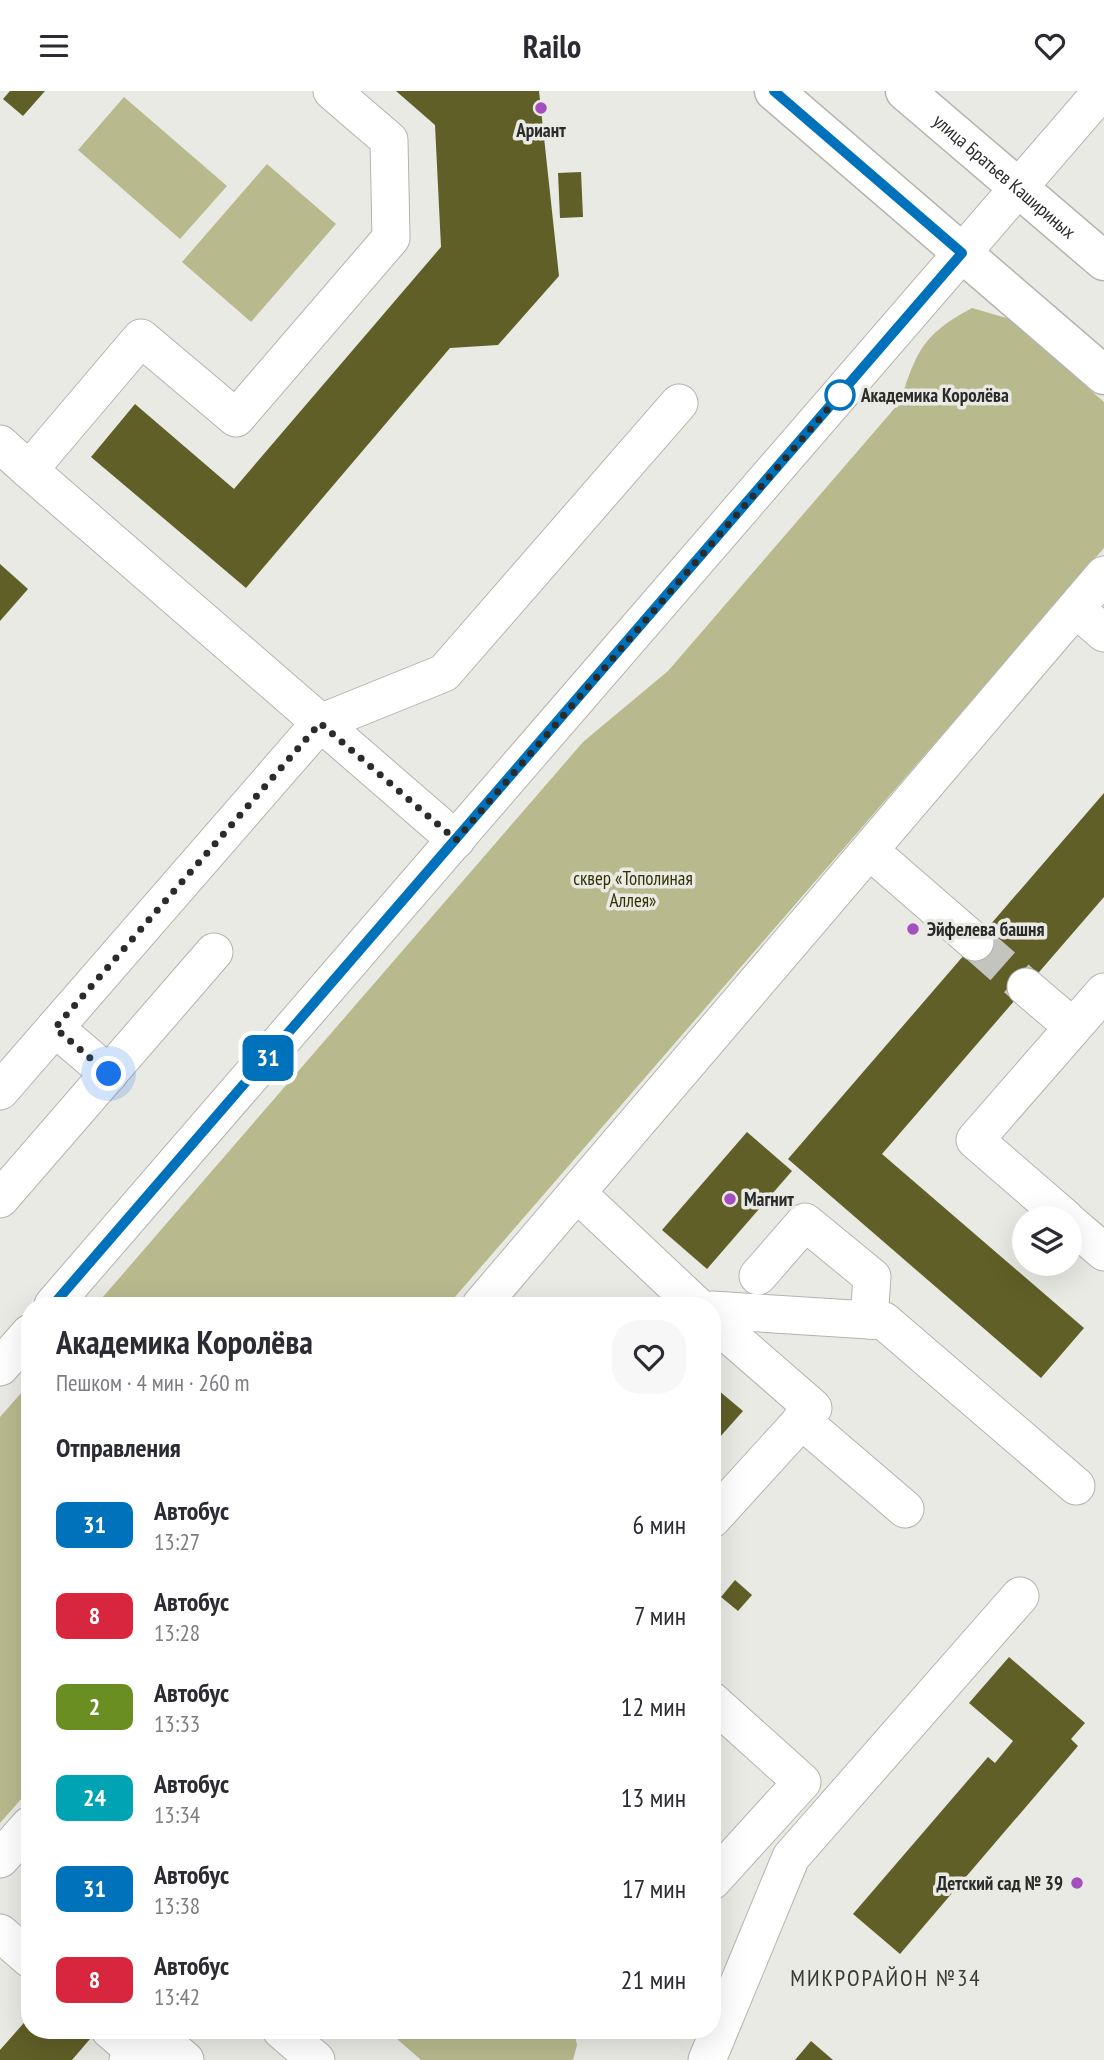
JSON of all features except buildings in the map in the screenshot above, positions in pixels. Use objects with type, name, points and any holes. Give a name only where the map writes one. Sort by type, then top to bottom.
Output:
[{"type":"main road","points":[[774,91],[1104,376]]},
{"type":"main road","name":"улица Братьев Кашириных","points":[[905,91],[1104,261]]},
{"type":"street","points":[[29,470],[141,338],[236,418],[391,238],[389,140],[332,91]]},
{"type":"street","points":[[60,1297],[1102,91]]},
{"type":"street","points":[[0,1091],[320,723],[444,673],[678,403]]},
{"type":"street","points":[[0,445],[456,840]]},
{"type":"street","points":[[488,1297],[1104,575]]},
{"type":"street","points":[[1076,609],[1104,633]]},
{"type":"street","points":[[870,852],[975,942]]},
{"type":"street","points":[[0,1199],[214,952]]},
{"type":"street","points":[[1026,987],[1073,1027]]},
{"type":"street","points":[[1051,1206],[975,1140],[1104,992]]},
{"type":"street","points":[[55,1028],[109,1074]]},
{"type":"street","points":[[578,1194],[687,1297]]},
{"type":"street","points":[[758,1276],[805,1222],[872,1277],[869,1320]]},
{"type":"street","points":[[1082,1233],[1104,1252]]},
{"type":"street","points":[[721,1311],[884,1321],[1076,1486]]},
{"type":"street","points":[[721,1328],[813,1408],[721,1509]]},
{"type":"street","points":[[0,1367],[21,1343]]},
{"type":"street","points":[[801,1420],[905,1509]]},
{"type":"street","points":[[721,2026],[791,1857],[1020,1596]]},
{"type":"street","points":[[721,1709],[802,1782],[721,1871]]},
{"type":"street","points":[[0,1859],[21,1835]]},
{"type":"street","points":[[0,1933],[21,1951]]},
{"type":"street","points":[[292,2039],[316,2060]]},
{"type":"street","points":[[707,2060],[716,2039]]},
{"type":"green space","points":[[124,97],[227,186],[180,239],[78,150]]},
{"type":"green space","points":[[267,164],[336,224],[251,322],[182,262]]},
{"type":"green space","name":"сквер «Тополиная Аллея»","points":[[972,308],[1010,319],[1104,402],[1104,548],[455,1297],[103,1297],[583,742],[668,671],[900,402],[911,370],[924,346],[955,318]]},
{"type":"green space","points":[[21,1393],[21,1799],[0,1823],[0,1417]]},
{"type":"green space","points":[[397,2039],[576,2039],[577,2045],[573,2060],[421,2060]]},
{"type":"tunnel","points":[[975,942],[1026,987]]},
{"type":"bus line","name":"31","points":[[60,1297],[962,253],[774,91]]},
{"type":"place","name":"Ариант","points":[[541,108]]},
{"type":"place","name":"Академика Королёва","points":[[840,395]]},
{"type":"place","name":"Эйфелева башня","points":[[913,929]]},
{"type":"place","name":"Магнит","points":[[730,1199]]},
{"type":"place","name":"Детский сад № 39","points":[[1077,1883]]},
{"type":"district","name":"МИКРОРАЙОН №34","points":[[886,1978]]},
{"type":"route","points":[[109,1074],[55,1028],[320,723],[456,840],[840,395]]}]
